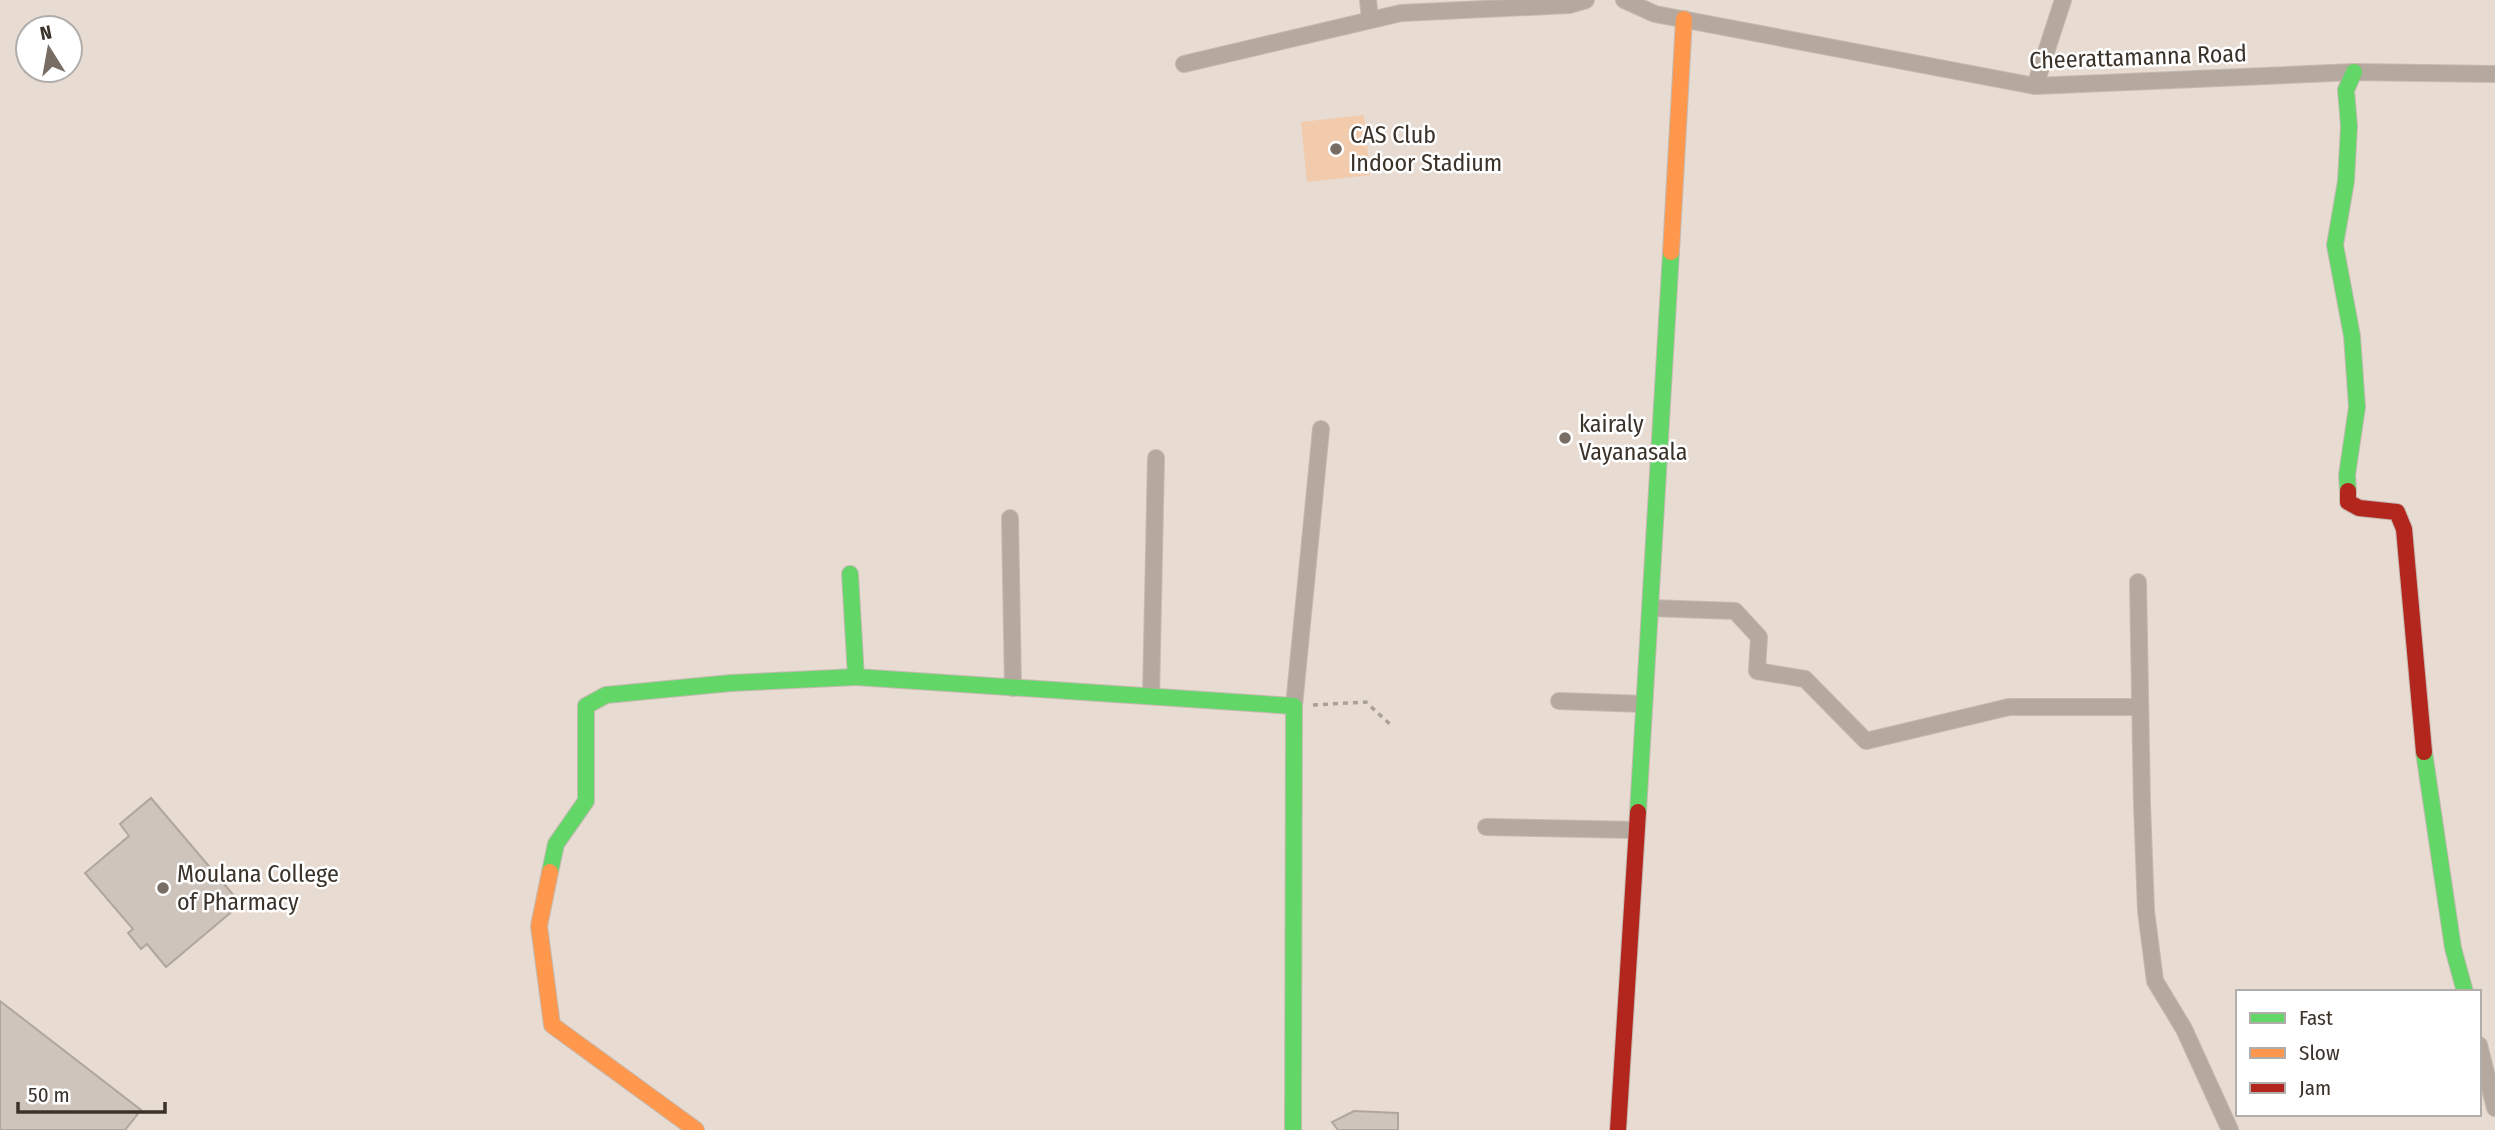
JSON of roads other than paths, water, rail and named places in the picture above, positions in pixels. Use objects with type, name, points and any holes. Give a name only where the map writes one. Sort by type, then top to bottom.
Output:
[{"type":"street","points":[[1368,0],[1370,19]]},
{"type":"street","points":[[1184,64],[1401,12],[1528,8],[1569,5],[1586,0]]},
{"type":"street","name":"Cheerattamanna Road","points":[[1624,0],[1655,13],[2035,86],[2354,72],[2495,74]]},
{"type":"street","points":[[2035,86],[2063,0]]},
{"type":"street","points":[[1618,1130],[1684,19]]},
{"type":"street","points":[[2354,72],[2346,90],[2349,126],[2346,181],[2335,245],[2352,336],[2357,407],[2347,475],[2348,502],[2359,508],[2397,512],[2404,529],[2420,726],[2453,948],[2464,990]]},
{"type":"street","points":[[1293,1130],[1294,706],[1321,429]]},
{"type":"street","points":[[1151,696],[1156,458]]},
{"type":"street","points":[[1010,518],[1013,688]]},
{"type":"street","points":[[850,574],[856,677]]},
{"type":"street","points":[[2138,582],[2146,911],[2155,981],[2184,1029],[2230,1130]]},
{"type":"street","points":[[1650,608],[1735,611],[1759,637],[1757,671],[1805,679],[1866,741],[2009,707],[2140,707]]},
{"type":"street","points":[[696,1130],[552,1025],[539,926],[556,844],[586,801],[586,706],[606,695],[731,682],[856,677],[1294,706]]},
{"type":"street","points":[[1559,701],[1644,704]]},
{"type":"street","points":[[1486,827],[1636,830]]},
{"type":"street","points":[[2481,1053],[2495,1108]]},
{"type":"place","name":"CAS Club Indoor Stadium","points":[[1336,149]]},
{"type":"place","name":"kairaly Vayanasala","points":[[1565,438]]},
{"type":"place","name":"Moulana College of Pharmacy","points":[[163,888]]}]
